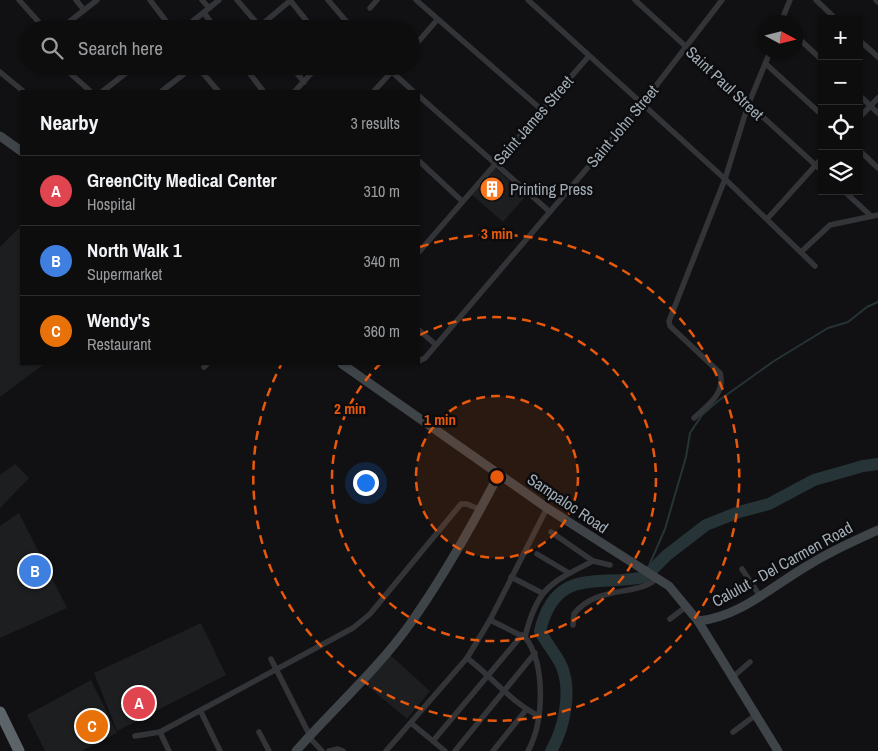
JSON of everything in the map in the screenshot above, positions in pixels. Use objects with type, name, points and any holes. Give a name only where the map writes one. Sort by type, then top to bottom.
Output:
[{"type":"highway","points":[[0,712],[19,751]]},
{"type":"main road","points":[[0,136],[20,150]]},
{"type":"main road","name":"Sampaloc Road","points":[[343,365],[547,508],[657,577],[687,606],[698,621],[734,676],[778,751]]},
{"type":"main road","points":[[296,751],[373,670],[409,624],[443,574],[481,510],[499,474]]},
{"type":"main road","name":"Calulut - Del Carmen Road","points":[[698,621],[720,617],[760,596],[812,562],[878,530]]},
{"type":"street","points":[[19,0],[37,20]]},
{"type":"street","points":[[76,0],[84,10]]},
{"type":"street","points":[[71,20],[97,0]]},
{"type":"street","points":[[150,0],[165,20]]},
{"type":"street","points":[[202,0],[211,20]]},
{"type":"street","points":[[194,20],[220,0]]},
{"type":"street","points":[[237,0],[255,20]]},
{"type":"street","points":[[269,20],[291,0],[306,20]]},
{"type":"street","points":[[328,0],[347,20]]},
{"type":"street","points":[[370,8],[377,0]]},
{"type":"street","points":[[416,0],[543,110]]},
{"type":"street","points":[[528,0],[768,218],[815,266]]},
{"type":"street","name":"Saint Paul Street","points":[[635,0],[818,168]]},
{"type":"street","name":"Saint John Street","points":[[420,360],[436,345],[642,104],[722,0]]},
{"type":"street","points":[[784,15],[790,0]]},
{"type":"street","points":[[816,0],[832,15]]},
{"type":"street","points":[[420,40],[437,20]]},
{"type":"street","points":[[803,42],[818,56]]},
{"type":"street","points":[[863,44],[878,58]]},
{"type":"street","name":"Saint James Street","points":[[420,251],[589,56]]},
{"type":"street","points":[[694,418],[719,393],[723,382],[720,373],[670,326],[669,321],[725,179],[748,105],[767,60]]},
{"type":"street","points":[[766,64],[818,111]]},
{"type":"street","points":[[0,72],[23,90]]},
{"type":"street","points":[[71,75],[89,90]]},
{"type":"street","points":[[104,90],[123,75]]},
{"type":"street","points":[[163,90],[184,75]]},
{"type":"street","points":[[204,75],[217,90]]},
{"type":"street","points":[[251,75],[262,90]]},
{"type":"street","points":[[298,75],[304,82]]},
{"type":"street","points":[[296,90],[310,75]]},
{"type":"street","points":[[375,90],[389,75]]},
{"type":"street","points":[[395,75],[412,90]]},
{"type":"street","points":[[420,97],[550,212]]},
{"type":"street","points":[[863,114],[878,98]]},
{"type":"street","points":[[863,99],[878,113]]},
{"type":"street","points":[[863,154],[878,168]]},
{"type":"street","points":[[420,162],[462,201]]},
{"type":"street","points":[[768,218],[818,162]]},
{"type":"street","points":[[848,195],[871,216]]},
{"type":"street","points":[[801,252],[830,225],[878,215]]},
{"type":"street","points":[[420,331],[436,345]]},
{"type":"street","points":[[135,736],[160,732],[201,712],[361,622],[461,504],[467,504],[481,510]]},
{"type":"street","points":[[386,751],[466,658],[490,620],[547,508]]},
{"type":"street","points":[[551,532],[593,561],[610,565]]},
{"type":"street","points":[[537,554],[570,573]]},
{"type":"street","points":[[433,741],[488,674],[524,636],[542,593],[557,579],[593,561]]},
{"type":"street","points":[[742,569],[760,596]]},
{"type":"street","points":[[511,577],[542,593]]},
{"type":"street","points":[[573,625],[574,614],[592,600],[610,592],[649,585],[657,577]]},
{"type":"street","points":[[670,619],[687,606]]},
{"type":"street","points":[[490,620],[524,636],[535,653],[540,677],[533,741],[528,751]]},
{"type":"street","points":[[455,751],[535,653]]},
{"type":"street","points":[[466,658],[488,674],[526,710],[537,716]]},
{"type":"street","points":[[271,659],[309,736],[322,751]]},
{"type":"street","points":[[734,676],[750,662]]},
{"type":"street","points":[[493,751],[526,710]]},
{"type":"street","points":[[201,712],[220,751]]},
{"type":"street","points":[[733,732],[757,714]]},
{"type":"street","points":[[411,723],[446,751]]},
{"type":"street","points":[[160,732],[169,751]]},
{"type":"street","points":[[259,732],[269,751]]},
{"type":"street","points":[[329,751],[338,749],[343,751]]},
{"type":"shaded area","points":[[494,167],[526,196],[503,222],[471,194]]},
{"type":"shaded area","points":[[20,227],[20,365],[43,365],[0,397],[0,247]]},
{"type":"shaded area","points":[[15,464],[29,478],[0,508],[0,475]]},
{"type":"shaded area","points":[[19,513],[67,608],[0,638],[0,526]]},
{"type":"shaded area","points":[[201,623],[226,675],[117,731],[94,673]]},
{"type":"shaded area","points":[[389,654],[430,691],[407,719],[363,682]]},
{"type":"shaded area","points":[[91,680],[117,733],[82,751],[45,751],[27,715]]},
{"type":"waterway","points":[[648,568],[665,529],[686,457],[690,433],[702,415],[718,401],[774,361],[828,328],[848,322],[867,307],[878,302]]},
{"type":"waterway","points":[[551,751],[563,721],[566,699],[565,677],[562,667],[540,631],[547,610],[556,597],[568,588],[580,583],[645,577],[667,555],[706,525],[739,512],[769,504],[814,480],[863,466],[878,464]]},
{"type":"place","name":"Printing Press","points":[[492,189]]},
{"type":"place","name":"North Walk 1","points":[[35,571]]},
{"type":"place","name":"GreenCity Medical Center","points":[[139,703]]},
{"type":"place","name":"Wendy's","points":[[92,726]]}]
